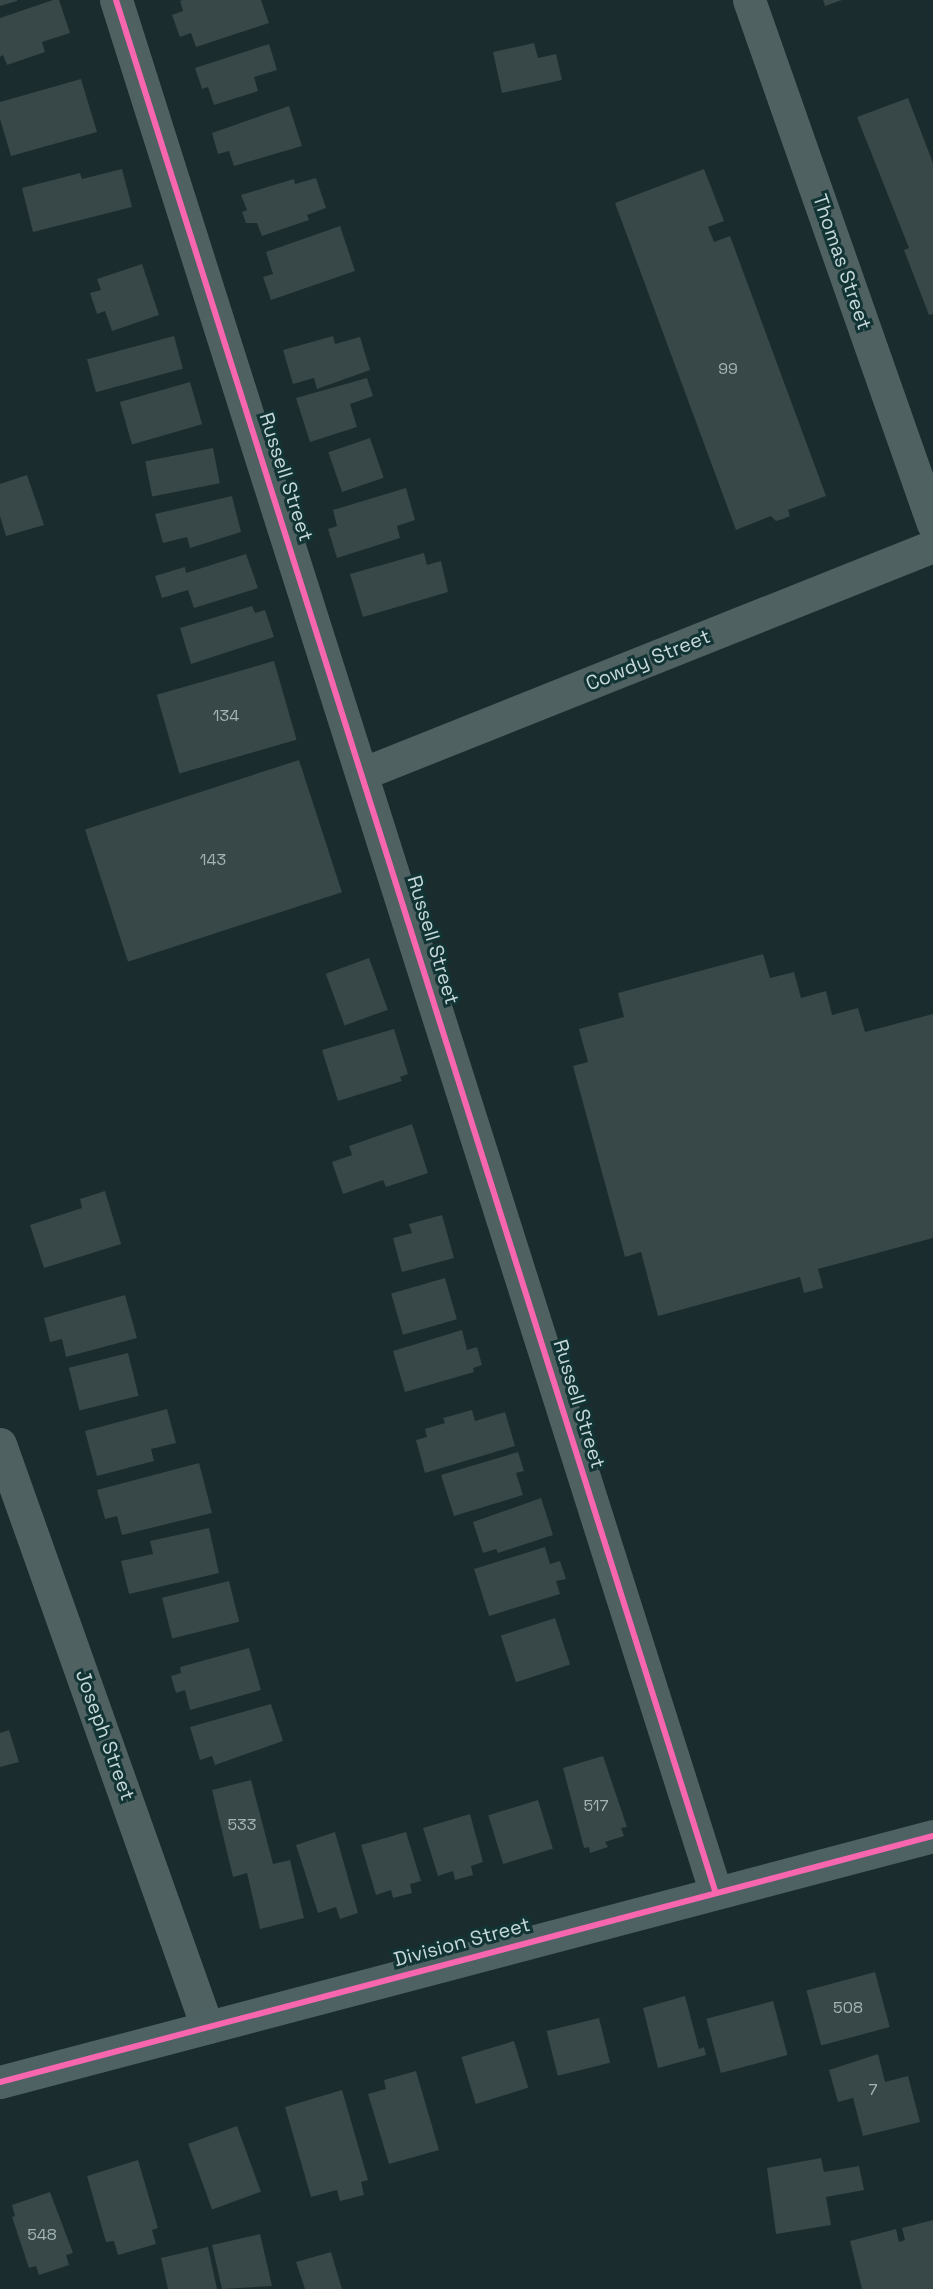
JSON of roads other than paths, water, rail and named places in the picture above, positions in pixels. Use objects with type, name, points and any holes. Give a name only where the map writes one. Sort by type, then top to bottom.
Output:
[{"type":"main road","name":"Division Street","points":[[0,2082],[715,1891],[933,1836]]},
{"type":"street","name":"Russell Street","points":[[116,0],[364,773],[715,1891]]},
{"type":"street","name":"Thomas Street","points":[[749,0],[933,524]]},
{"type":"street","name":"Cowdy Street","points":[[364,773],[933,546]]},
{"type":"street","name":"Joseph Street","points":[[0,1444],[207,2027]]}]
